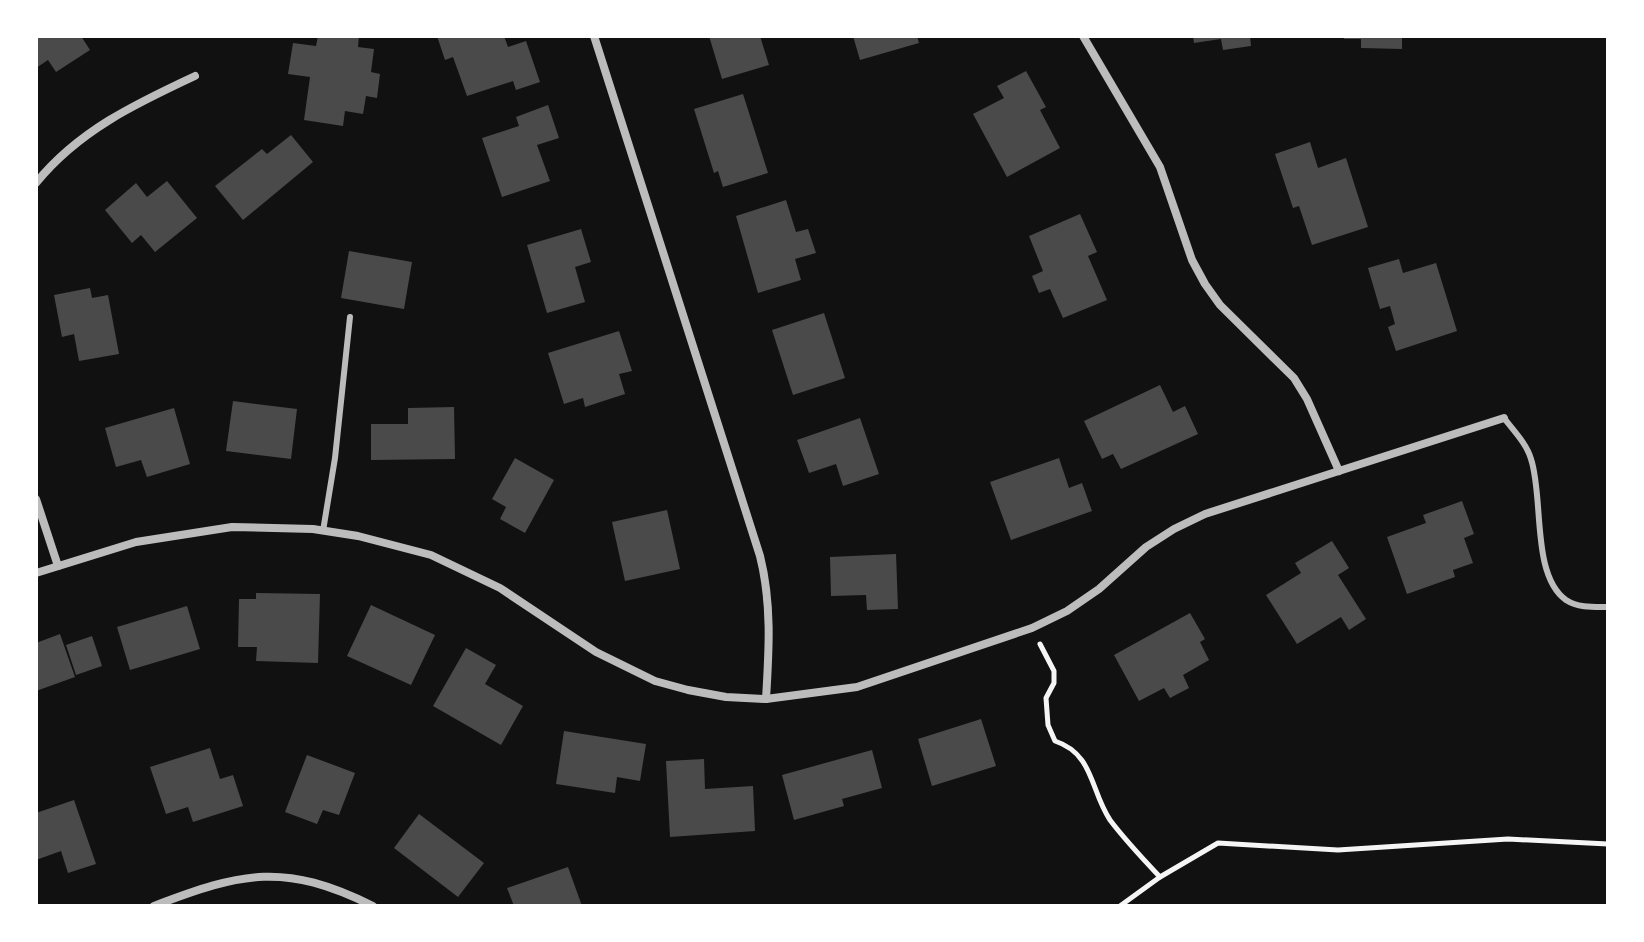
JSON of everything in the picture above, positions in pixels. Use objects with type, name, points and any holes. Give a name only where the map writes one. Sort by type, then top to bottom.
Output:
[{"type":"street","points":[[594,36],[760,556],[769,612],[766,699]]},
{"type":"street","points":[[1083,36],[1160,167],[1192,260],[1205,284],[1220,305],[1294,378],[1307,399],[1339,471]]},
{"type":"street","points":[[36,183],[50,165],[103,122],[195,76]]},
{"type":"street","points":[[36,573],[136,542],[186,532],[270,526],[358,536],[431,555],[500,588],[596,652],[655,681],[726,697],[766,699],[857,687],[1032,628],[1067,611],[1099,589],[1146,547],[1205,514],[1504,418]]},
{"type":"street","points":[[36,499],[58,566]]},
{"type":"street","points":[[154,906],[199,889],[258,876],[289,876],[318,883],[373,906]]},
{"type":"lane","points":[[323,531],[335,458],[350,317]]},
{"type":"lane","points":[[1504,418],[1530,455],[1537,482],[1545,566],[1551,583],[1566,600],[1585,607],[1608,607]]},
{"type":"path","points":[[1032,628],[1054,671],[1054,683],[1046,698],[1048,725],[1055,741],[1071,746],[1084,761],[1108,816],[1160,877]]},
{"type":"path","points":[[1120,906],[1160,877],[1218,843],[1338,850],[1508,839],[1608,844]]},
{"type":"building","points":[[36,36],[81,36],[90,50],[56,72],[48,60],[36,68]]},
{"type":"building","points":[[318,36],[359,36],[358,47],[374,49],[371,72],[380,74],[377,98],[366,96],[363,114],[345,111],[343,126],[304,120],[310,77],[288,74],[293,43],[316,46]]},
{"type":"building","points":[[437,36],[504,36],[508,47],[526,41],[540,82],[516,90],[513,81],[467,96],[453,57],[445,60]]},
{"type":"building","points":[[709,36],[760,36],[769,65],[722,79]]},
{"type":"building","points":[[853,36],[917,36],[919,43],[860,60]]},
{"type":"building","points":[[1193,36],[1250,36],[1251,46],[1223,50],[1221,39],[1194,43]]},
{"type":"building","points":[[1344,36],[1402,36],[1402,49],[1361,48],[1361,39],[1344,39]]},
{"type":"building","points":[[1026,71],[1046,107],[1040,110],[1060,148],[1007,177],[973,114],[1004,98],[997,86]]},
{"type":"building","points":[[743,94],[768,173],[723,187],[718,171],[714,173],[694,109]]},
{"type":"building","points":[[548,105],[559,138],[537,145],[550,181],[502,197],[482,138],[519,126],[516,117]]},
{"type":"building","points":[[291,135],[313,162],[243,220],[215,186],[262,149],[267,154]]},
{"type":"building","points":[[1310,142],[1318,168],[1346,158],[1368,227],[1312,245],[1299,206],[1293,208],[1275,154]]},
{"type":"building","points":[[167,181],[197,218],[155,252],[141,235],[132,243],[105,210],[136,183],[147,197]]},
{"type":"building","points":[[786,200],[796,232],[808,229],[816,253],[795,259],[801,280],[758,293],[736,216]]},
{"type":"building","points":[[1080,214],[1097,252],[1088,256],[1107,300],[1063,318],[1050,289],[1039,293],[1032,276],[1043,271],[1029,236]]},
{"type":"building","points":[[581,229],[591,262],[575,267],[585,302],[547,313],[527,245]]},
{"type":"building","points":[[349,251],[412,262],[404,309],[341,298]]},
{"type":"building","points":[[1399,259],[1403,273],[1436,263],[1457,331],[1396,351],[1388,327],[1395,324],[1390,306],[1380,309],[1368,268]]},
{"type":"building","points":[[90,288],[92,298],[108,295],[119,354],[79,361],[74,334],[62,337],[54,295]]},
{"type":"building","points":[[824,313],[845,378],[793,395],[772,330]]},
{"type":"building","points":[[619,331],[632,371],[619,374],[625,394],[585,407],[583,398],[564,404],[548,353]]},
{"type":"building","points":[[1160,385],[1173,412],[1185,406],[1198,434],[1121,469],[1113,454],[1102,459],[1084,421]]},
{"type":"building","points":[[233,401],[297,409],[291,459],[226,451]]},
{"type":"building","points":[[454,407],[455,459],[371,460],[371,424],[408,424],[408,408]]},
{"type":"building","points":[[174,408],[190,464],[147,477],[141,460],[116,467],[105,428]]},
{"type":"building","points":[[860,418],[879,474],[843,486],[836,464],[809,473],[797,440]]},
{"type":"building","points":[[515,458],[554,480],[525,533],[500,519],[506,507],[492,499]]},
{"type":"building","points":[[1059,458],[1069,488],[1082,483],[1092,511],[1011,540],[990,482]]},
{"type":"building","points":[[1462,501],[1474,534],[1464,538],[1473,563],[1453,570],[1455,577],[1407,594],[1387,537],[1426,523],[1423,515]]},
{"type":"building","points":[[667,510],[680,569],[625,581],[612,522]]},
{"type":"building","points":[[1332,541],[1349,568],[1338,575],[1366,619],[1349,630],[1341,617],[1297,644],[1266,595],[1301,573],[1295,563]]},
{"type":"building","points":[[896,554],[898,609],[867,610],[866,595],[831,596],[830,557]]},
{"type":"building","points":[[256,593],[320,594],[318,663],[256,661],[257,647],[238,647],[239,599],[256,599]]},
{"type":"building","points":[[371,605],[435,635],[411,685],[347,656]]},
{"type":"building","points":[[187,606],[200,649],[130,670],[117,627]]},
{"type":"building","points":[[1190,613],[1205,639],[1200,642],[1209,660],[1183,675],[1189,688],[1170,698],[1164,688],[1139,701],[1114,655]]},
{"type":"building","points":[[60,634],[75,677],[36,691],[36,643]]},
{"type":"building","points":[[92,636],[102,666],[76,675],[66,645]]},
{"type":"building","points":[[466,648],[496,665],[485,684],[523,706],[501,745],[433,706]]},
{"type":"building","points":[[981,719],[996,766],[932,786],[918,739]]},
{"type":"building","points":[[564,731],[646,744],[640,781],[617,777],[615,793],[556,784]]},
{"type":"building","points":[[210,748],[220,779],[233,775],[243,806],[193,822],[188,807],[166,814],[150,767]]},
{"type":"building","points":[[872,750],[882,788],[842,799],[844,806],[794,820],[782,775]]},
{"type":"building","points":[[307,755],[355,773],[339,815],[323,810],[317,824],[285,812]]},
{"type":"building","points":[[704,759],[705,789],[753,786],[755,831],[670,837],[666,761]]},
{"type":"building","points":[[74,800],[96,864],[68,873],[61,851],[36,860],[36,813]]},
{"type":"building","points":[[419,814],[484,863],[458,897],[394,848]]},
{"type":"building","points":[[568,867],[582,906],[514,906],[507,888]]}]
